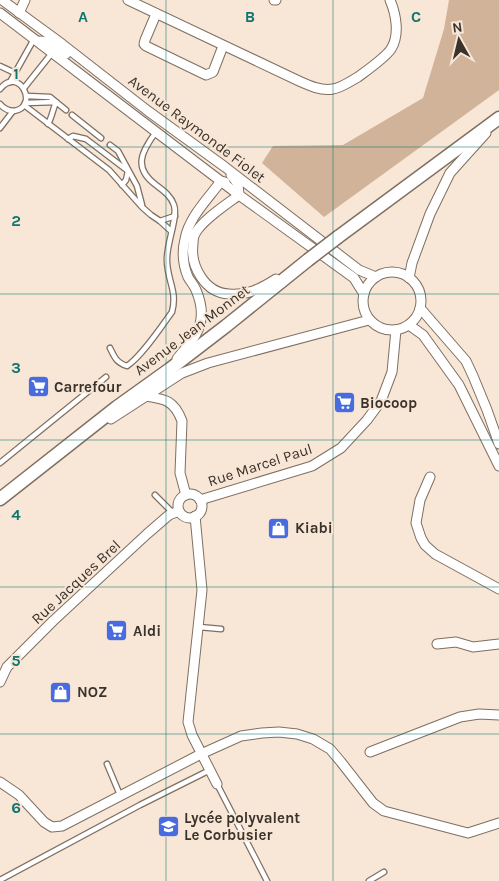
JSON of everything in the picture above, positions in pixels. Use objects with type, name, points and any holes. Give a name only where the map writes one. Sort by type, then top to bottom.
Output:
[{"type":"main road","name":"Avenue Jean Monnet","points":[[0,499],[117,407],[226,326],[338,237],[499,118]]},
{"type":"street","name":"Avenue Raymonde Fiolet","points":[[2,0],[359,270],[376,277]]},
{"type":"street","points":[[19,13],[25,0]]},
{"type":"street","points":[[128,0],[139,2],[156,14],[318,89],[335,89],[354,80],[370,69],[391,49],[395,37],[396,19],[390,0]]},
{"type":"street","name":"Avenue Raymonde Fiolet","points":[[0,14],[239,195],[354,278],[364,294]]},
{"type":"street","points":[[156,14],[144,44],[206,75],[213,72],[223,46]]},
{"type":"street","points":[[42,29],[52,53]]},
{"type":"street","points":[[34,39],[47,42],[59,49],[134,107],[148,111],[156,132],[168,131],[197,153],[224,167],[238,184],[277,212],[295,220]]},
{"type":"street","points":[[409,278],[412,264],[430,214],[450,173],[499,118]]},
{"type":"street","points":[[170,369],[196,334],[202,317],[201,304],[188,276],[184,260],[184,240],[188,226],[221,181],[238,184]]},
{"type":"street","points":[[238,184],[239,195],[205,221],[194,236],[192,251],[194,264],[204,281],[214,290],[228,294],[247,294],[267,285],[308,260]]},
{"type":"street","points":[[393,272],[409,278],[415,284],[421,300],[420,308],[414,320],[409,325],[396,330],[388,330],[375,325],[369,320],[363,307],[364,294],[371,282],[384,273],[393,272]]},
{"type":"street","points":[[420,308],[466,361],[484,402],[499,444]]},
{"type":"street","points":[[52,457],[182,373],[208,363],[369,320]]},
{"type":"street","points":[[409,325],[423,335],[459,385],[499,466]]},
{"type":"street","name":"Rue Marcel Paul","points":[[200,500],[312,466],[341,448],[367,420],[381,400],[392,372],[396,330]]},
{"type":"street","points":[[145,396],[162,398],[179,412],[182,421],[180,474],[186,494]]},
{"type":"street","points":[[430,476],[420,500],[416,523],[420,538],[435,554],[499,589]]},
{"type":"street","points":[[186,494],[194,495],[200,500],[202,504],[201,509],[199,514],[195,516],[188,517],[176,512],[178,503],[186,494]]},
{"type":"street","name":"Rue Jacques Brel","points":[[0,682],[8,667],[53,621],[147,534],[169,515],[176,512]]},
{"type":"street","points":[[195,516],[202,590],[188,722],[192,735],[217,784]]},
{"type":"street","points":[[438,644],[456,642],[473,647],[499,644]]},
{"type":"street","points":[[370,752],[460,716],[478,714],[499,716]]},
{"type":"street","points":[[0,782],[18,795],[44,822],[52,827],[62,826],[241,736],[279,732],[297,734],[313,739],[330,749],[373,803],[384,812],[468,833],[499,823]]},
{"type":"lane","points":[[0,89],[10,82],[34,39]]},
{"type":"lane","points":[[24,88],[52,53]]},
{"type":"lane","points":[[0,66],[15,73]]},
{"type":"lane","points":[[0,128],[13,111],[24,104],[27,96],[24,88],[18,83],[10,82]]},
{"type":"lane","points":[[27,96],[50,96],[66,110]]},
{"type":"lane","points":[[24,104],[56,102]]},
{"type":"lane","points":[[48,124],[56,102]]},
{"type":"lane","points":[[0,104],[5,109],[13,111]]},
{"type":"lane","points":[[24,104],[109,170],[151,215],[171,231]]},
{"type":"lane","points":[[72,115],[101,138]]},
{"type":"lane","points":[[110,348],[119,363],[127,366],[138,357],[172,312],[174,303],[174,290],[168,274],[166,260],[175,216],[174,206],[170,197],[143,172],[141,162],[144,150],[156,132]]},
{"type":"lane","points":[[68,139],[73,136],[86,138],[128,171]]},
{"type":"lane","points":[[110,146],[118,151],[137,186],[142,206]]},
{"type":"lane","points":[[122,185],[126,180],[128,171]]},
{"type":"lane","points":[[160,221],[175,216]]},
{"type":"lane","points":[[0,463],[106,377]]},
{"type":"lane","points":[[155,495],[176,512]]},
{"type":"lane","points":[[199,627],[220,629]]},
{"type":"lane","points":[[107,764],[121,796]]},
{"type":"lane","points":[[0,880],[210,770]]},
{"type":"lane","points":[[217,784],[267,881]]},
{"type":"lane","points":[[368,881],[384,872]]},
{"type":"shaded area","points":[[449,0],[499,0],[499,90],[324,217],[262,163],[273,146],[343,145],[423,98],[444,29]]},
{"type":"place","name":"Carrefour","points":[[38,387]]},
{"type":"place","name":"Biocoop","points":[[344,403]]},
{"type":"place","name":"Kiabi","points":[[279,528]]},
{"type":"place","name":"Aldi","points":[[117,631]]},
{"type":"place","name":"NOZ","points":[[61,692]]},
{"type":"place","name":"Lycée polyvalent Le Corbusier","points":[[168,827]]}]
